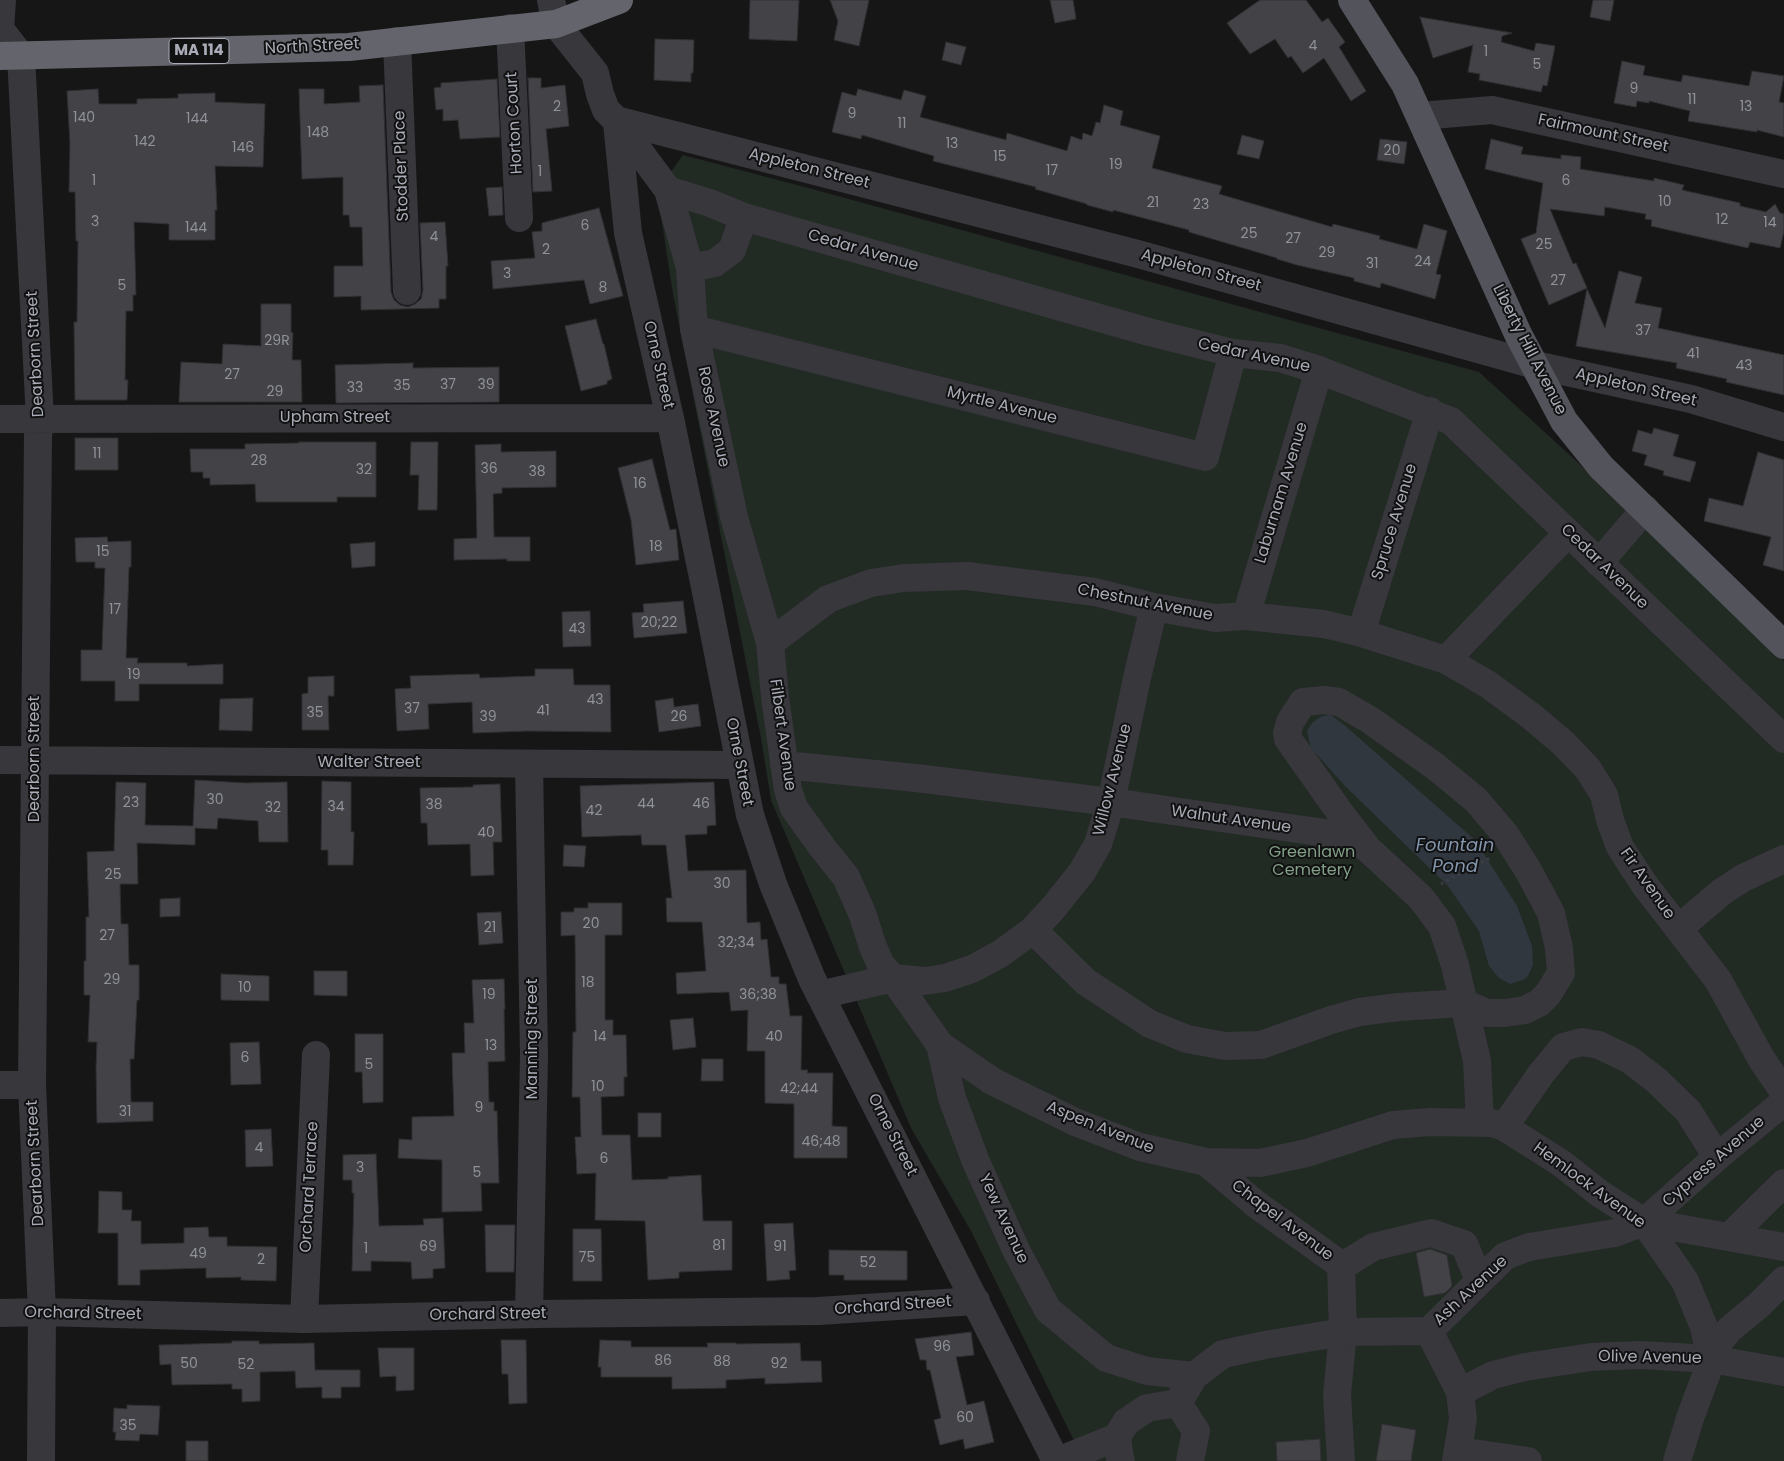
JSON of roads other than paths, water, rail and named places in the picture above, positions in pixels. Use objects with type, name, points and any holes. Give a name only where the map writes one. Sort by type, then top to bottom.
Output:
[{"type":"highway","name":"North Street","points":[[11,56],[349,47],[465,35],[510,28],[553,12],[618,0]]},
{"type":"main road","name":"Liberty Hill Avenue","points":[[1352,0],[1405,84],[1518,334],[1564,421],[1601,467],[1782,639]]},
{"type":"street","points":[[2,0],[0,29],[11,56]]},
{"type":"street","name":"Orne Street","points":[[553,12],[595,73],[606,110],[616,120],[628,233],[706,587],[750,815],[773,884],[820,995],[1057,1461]]},
{"type":"street","name":"Horton Court","points":[[510,28],[519,218]]},
{"type":"street","name":"Stodder Place","points":[[397,41],[407,291]]},
{"type":"street","name":"Dearborn Street","points":[[11,56],[40,419],[38,436],[32,1085],[42,1312],[41,1461]]},
{"type":"street","name":"Fairmount Street","points":[[1420,116],[1492,110],[1784,174]]},
{"type":"street","points":[[616,120],[668,190]]},
{"type":"street","name":"Appleton Street","points":[[616,120],[1138,254],[1535,365],[1691,400],[1784,427]]},
{"type":"street","name":"Cedar Avenue","points":[[668,190],[710,202],[744,217],[1149,332],[1234,353],[1280,358],[1319,370],[1430,411],[1451,421],[1784,739]]},
{"type":"street","name":"Rose Avenue","points":[[668,190],[690,268],[694,329],[734,517],[770,643]]},
{"type":"street","points":[[690,268],[715,263],[732,250],[744,217]]},
{"type":"street","name":"Myrtle Avenue","points":[[694,329],[1205,457],[1234,353]]},
{"type":"street","name":"Laburnam Avenue","points":[[1246,616],[1319,370]]},
{"type":"street","name":"Spruce Avenue","points":[[1361,633],[1430,411]]},
{"type":"street","name":"Upham Street","points":[[0,419],[670,418]]},
{"type":"street","points":[[1599,562],[1645,509]]},
{"type":"street","points":[[1446,660],[1568,533]]},
{"type":"street","name":"Chestnut Avenue","points":[[770,643],[828,599],[871,584],[904,578],[976,577],[1095,592],[1154,607],[1215,618],[1246,616],[1324,624],[1361,633],[1446,660]]},
{"type":"street","name":"Willow Avenue","points":[[893,978],[924,982],[946,978],[972,969],[1000,954],[1033,930],[1082,872],[1098,844],[1111,802],[1154,607]]},
{"type":"street","name":"Filbert Avenue","points":[[770,643],[784,764],[788,790],[794,808],[846,877],[862,913],[881,965],[893,978]]},
{"type":"street","name":"Fir Avenue","points":[[1446,660],[1489,685],[1531,716],[1563,743],[1588,769],[1604,794],[1610,820],[1620,847],[1644,884],[1718,980],[1762,1060],[1784,1092]]},
{"type":"street","points":[[1033,930],[1086,982],[1150,1024],[1187,1039],[1225,1046],[1261,1045],[1359,1012],[1399,1006],[1464,1003],[1487,1013],[1505,1013],[1525,1010],[1539,1003],[1548,994],[1561,973],[1559,948],[1551,913],[1528,870],[1510,842],[1476,800],[1401,741],[1339,702],[1324,700],[1302,702],[1290,722],[1287,733],[1288,739],[1368,849]]},
{"type":"street","name":"Walter Street","points":[[0,760],[739,765]]},
{"type":"street","name":"Manning Street","points":[[529,764],[534,1055],[529,1314]]},
{"type":"street","name":"Walnut Avenue","points":[[784,764],[1111,802],[1349,838],[1368,849],[1421,898],[1442,926],[1455,965],[1492,1125]]},
{"type":"street","points":[[1679,928],[1723,891],[1743,878],[1784,859]]},
{"type":"street","points":[[820,995],[893,978]]},
{"type":"street","name":"Yew Avenue","points":[[893,978],[940,1045],[952,1098],[976,1162],[1017,1252],[1048,1310],[1106,1358],[1147,1371],[1194,1376]]},
{"type":"street","points":[[922,1020],[946,978]]},
{"type":"street","points":[[1492,1125],[1541,1074],[1563,1047],[1582,1042],[1599,1044],[1630,1060],[1656,1080],[1688,1111],[1717,1158]]},
{"type":"street","name":"Aspen Avenue","points":[[940,1045],[992,1081],[1075,1122],[1140,1147],[1206,1162],[1260,1163],[1307,1153],[1393,1125],[1430,1122],[1492,1125]]},
{"type":"street","name":"Orchard Terrace","points":[[304,1319],[316,1055]]},
{"type":"street","points":[[0,1085],[32,1085]]},
{"type":"street","name":"Cypress Avenue","points":[[1644,1222],[1784,1102]]},
{"type":"street","name":"Hemlock Avenue","points":[[1492,1125],[1562,1163],[1599,1193],[1644,1222],[1685,1281],[1704,1327],[1711,1359]]},
{"type":"street","name":"Chapel Avenue","points":[[1206,1162],[1257,1205],[1334,1260],[1340,1267],[1374,1247],[1431,1233],[1464,1244],[1479,1280]]},
{"type":"street","points":[[1729,1237],[1784,1183]]},
{"type":"street","points":[[1644,1222],[1784,1246]]},
{"type":"street","name":"Ash Avenue","points":[[1178,1403],[1194,1376],[1223,1354],[1343,1332],[1428,1331],[1505,1256],[1529,1247],[1615,1233],[1644,1222]]},
{"type":"street","points":[[1340,1267],[1343,1332],[1337,1395],[1341,1461]]},
{"type":"street","points":[[1676,1461],[1718,1343],[1730,1330],[1772,1307],[1784,1280]]},
{"type":"street","name":"Orchard Street","points":[[0,1313],[42,1312],[304,1319],[818,1311],[976,1301]]},
{"type":"street","points":[[1428,1331],[1460,1392],[1463,1419],[1457,1456],[1528,1461]]},
{"type":"street","name":"Olive Avenue","points":[[1460,1392],[1493,1375],[1526,1367],[1591,1357],[1640,1355],[1711,1359],[1784,1372]]},
{"type":"street","points":[[1057,1461],[1119,1449],[1126,1422],[1147,1408],[1178,1403],[1196,1430],[1190,1461]]},
{"type":"water","name":"Fountain Pond","points":[[1331,715],[1475,840],[1517,906],[1532,946],[1533,965],[1528,976],[1523,980],[1510,984],[1499,978],[1489,966],[1479,931],[1448,886],[1346,787],[1311,748],[1307,731],[1313,722],[1322,716]]},
{"type":"park label","name":"Greenlawn Cemetery","points":[[1312,862]]}]
